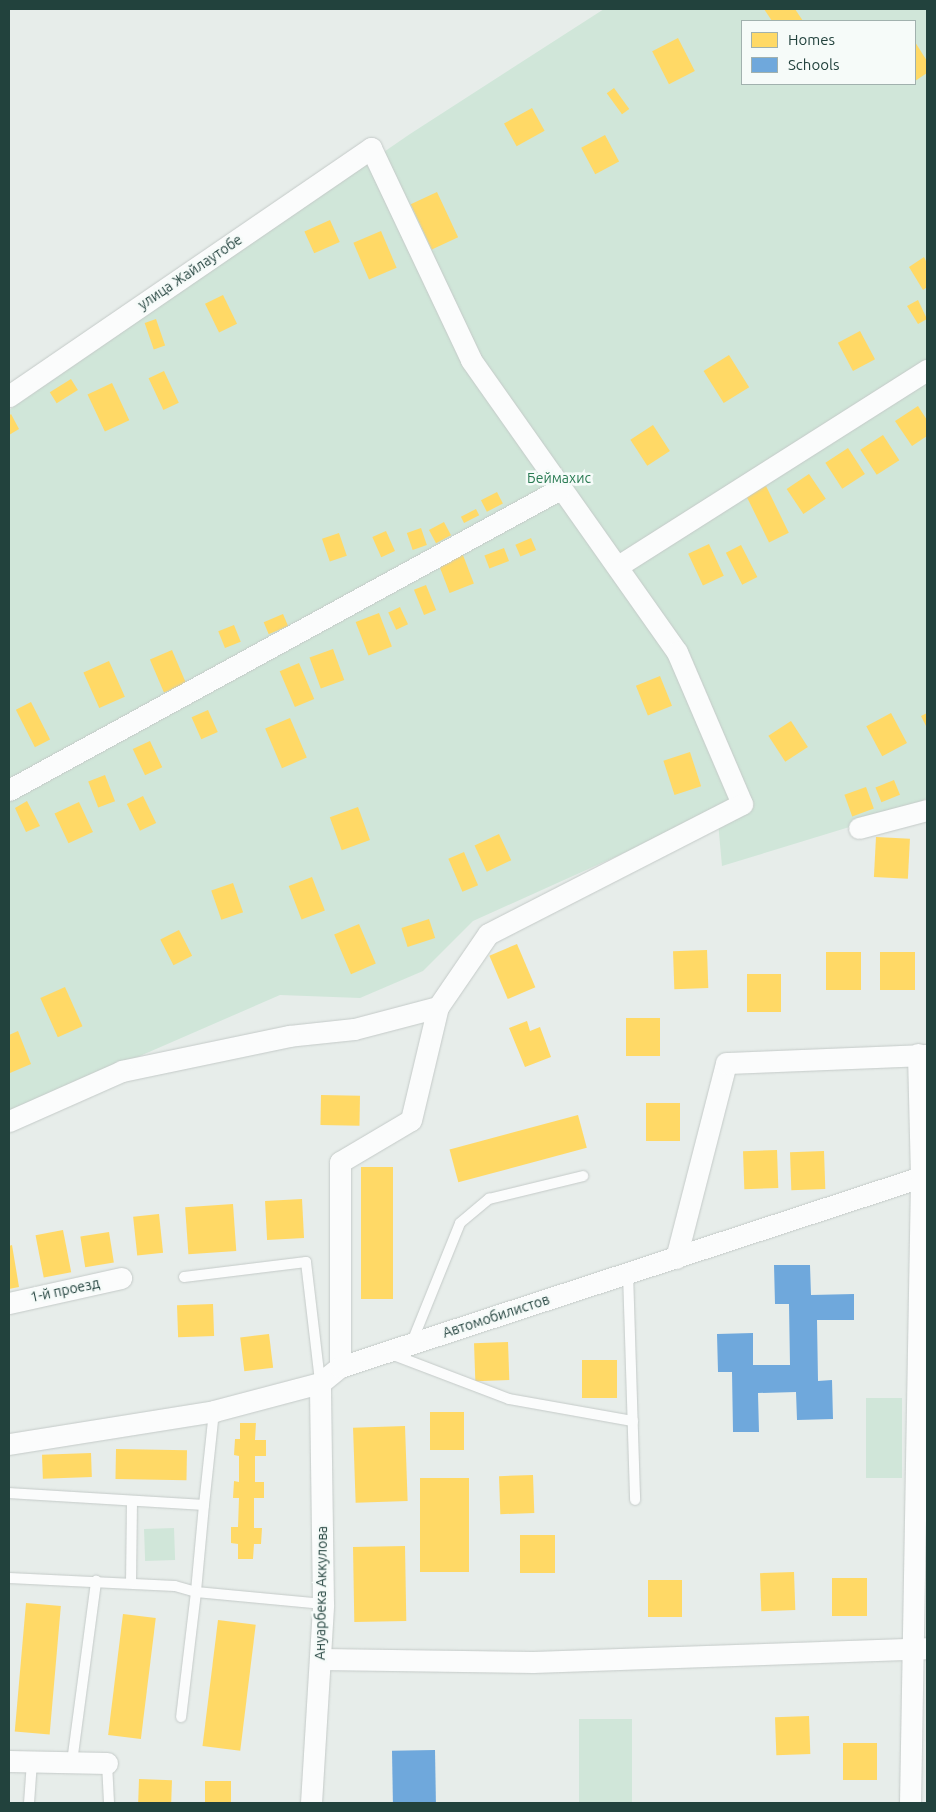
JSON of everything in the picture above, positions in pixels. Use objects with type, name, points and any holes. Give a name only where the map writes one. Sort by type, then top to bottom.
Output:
[{"type":"street","name":"улица Жайлаутобе","points":[[9,396],[371,148],[471,360],[560,489]]},
{"type":"street","points":[[618,566],[927,370]]},
{"type":"street","points":[[9,790],[560,489],[618,566],[677,652],[742,804],[488,934],[438,1007],[411,1120],[340,1162],[340,1367]]},
{"type":"street","points":[[859,828],[927,810]]},
{"type":"street","points":[[9,1121],[122,1071],[289,1036],[354,1029],[438,1007]]},
{"type":"street","points":[[676,1258],[726,1063],[922,1055],[920,1647],[910,1803]]},
{"type":"street","name":"Автомобилистов","points":[[320,1383],[340,1367],[921,1177]]},
{"type":"street","name":"1-й проезд","points":[[9,1303],[121,1278]]},
{"type":"street","points":[[9,1444],[214,1411],[320,1383]]},
{"type":"street","name":"Ануарбека Аккулова","points":[[312,1803],[323,1604],[320,1383]]},
{"type":"street","points":[[321,1659],[533,1662],[920,1647]]},
{"type":"street","points":[[9,1761],[107,1763]]},
{"type":"lane","points":[[412,1343],[460,1223],[490,1199],[583,1176]]},
{"type":"lane","points":[[184,1277],[306,1262],[320,1383]]},
{"type":"lane","points":[[628,1273],[635,1500]]},
{"type":"lane","points":[[386,1352],[508,1399],[633,1421]]},
{"type":"lane","points":[[181,1717],[196,1592],[214,1411]]},
{"type":"lane","points":[[9,1493],[204,1505]]},
{"type":"lane","points":[[131,1583],[132,1501]]},
{"type":"lane","points":[[9,1578],[175,1586],[196,1592],[323,1604]]},
{"type":"lane","points":[[72,1762],[96,1581]]},
{"type":"lane","points":[[29,1803],[32,1762]]},
{"type":"lane","points":[[107,1763],[109,1803]]},
{"type":"green space","name":"Беймахис","points":[[604,9],[927,9],[927,798],[905,810],[722,866],[717,811],[473,921],[423,971],[360,998],[280,995],[9,1113],[9,410],[410,134]]},
{"type":"green space","points":[[866,1398],[902,1398],[902,1478],[866,1478]]},
{"type":"green space","points":[[174,1528],[175,1560],[145,1561],[144,1529]]},
{"type":"green space","points":[[579,1719],[632,1719],[632,1803],[579,1803]]},
{"type":"building: Homes","points":[[764,9],[795,9],[802,20],[771,20]]},
{"type":"building: Homes","points":[[678,38],[695,71],[669,84],[652,51]]},
{"type":"building: Homes","points":[[916,44],[927,61],[927,73],[916,80]]},
{"type":"building: Homes","points":[[614,88],[629,109],[622,114],[607,93]]},
{"type":"building: Homes","points":[[532,108],[545,131],[517,146],[504,124]]},
{"type":"building: Homes","points":[[605,135],[619,161],[595,174],[581,148]]},
{"type":"building: Homes","points":[[437,192],[458,237],[432,250],[411,204]]},
{"type":"building: Homes","points":[[330,220],[340,242],[314,253],[304,231]]},
{"type":"building: Homes","points":[[381,231],[397,268],[369,280],[353,243]]},
{"type":"building: Homes","points":[[924,257],[927,263],[927,287],[923,290],[909,267]]},
{"type":"building: Homes","points":[[223,295],[237,324],[219,333],[205,304]]},
{"type":"building: Homes","points":[[918,300],[927,319],[918,324],[907,306]]},
{"type":"building: Homes","points":[[156,319],[165,345],[154,349],[145,323]]},
{"type":"building: Homes","points":[[860,331],[875,359],[853,371],[838,343]]},
{"type":"building: Homes","points":[[729,355],[749,387],[724,403],[704,371]]},
{"type":"building: Homes","points":[[164,371],[179,403],[163,410],[149,378]]},
{"type":"building: Homes","points":[[71,379],[78,390],[57,403],[50,392]]},
{"type":"building: Homes","points":[[112,383],[129,420],[105,432],[88,394]]},
{"type":"building: Homes","points":[[918,406],[927,420],[927,436],[912,446],[895,421]]},
{"type":"building: Homes","points":[[11,414],[19,429],[9,435],[9,416]]},
{"type":"building: Homes","points":[[653,425],[670,451],[647,466],[630,440]]},
{"type":"building: Homes","points":[[883,435],[899,460],[877,475],[860,450]]},
{"type":"building: Homes","points":[[848,448],[865,474],[842,489],[825,463]]},
{"type":"building: Homes","points":[[809,474],[826,499],[803,514],[787,489]]},
{"type":"building: Homes","points":[[766,486],[789,533],[769,542],[746,496]]},
{"type":"building: Homes","points":[[497,492],[503,504],[487,512],[481,500]]},
{"type":"building: Homes","points":[[476,509],[479,515],[464,523],[461,517]]},
{"type":"building: Homes","points":[[444,522],[451,535],[436,543],[429,530]]},
{"type":"building: Homes","points":[[421,528],[427,545],[413,550],[407,533]]},
{"type":"building: Homes","points":[[386,531],[395,551],[381,557],[372,537]]},
{"type":"building: Homes","points":[[339,533],[347,556],[330,562],[322,539]]},
{"type":"building: Homes","points":[[531,538],[536,550],[520,557],[515,545]]},
{"type":"building: Homes","points":[[709,544],[724,576],[703,585],[688,554]]},
{"type":"building: Homes","points":[[741,545],[757,577],[742,585],[726,553]]},
{"type":"building: Homes","points":[[504,548],[509,561],[489,569],[484,556]]},
{"type":"building: Homes","points":[[461,550],[474,584],[450,593],[437,559]]},
{"type":"building: Homes","points":[[426,585],[436,610],[424,615],[414,590]]},
{"type":"building: Homes","points":[[400,607],[408,624],[396,630],[388,612]]},
{"type":"building: Homes","points":[[379,613],[392,647],[369,656],[356,622]]},
{"type":"building: Homes","points":[[283,614],[288,626],[269,634],[264,622]]},
{"type":"building: Homes","points":[[234,625],[241,642],[225,648],[218,631]]},
{"type":"building: Homes","points":[[333,649],[344,680],[321,689],[310,658]]},
{"type":"building: Homes","points":[[172,650],[186,683],[164,693],[150,659]]},
{"type":"building: Homes","points":[[109,661],[125,697],[99,708],[83,672]]},
{"type":"building: Homes","points":[[299,663],[314,699],[295,707],[280,671]]},
{"type":"building: Homes","points":[[660,676],[672,706],[648,715],[636,686]]},
{"type":"building: Homes","points":[[31,702],[50,739],[35,747],[16,710]]},
{"type":"building: Homes","points":[[208,710],[218,732],[201,739],[192,717]]},
{"type":"building: Homes","points":[[891,713],[907,743],[882,756],[866,726]]},
{"type":"building: Homes","points":[[927,713],[927,728],[921,716]]},
{"type":"building: Homes","points":[[290,718],[307,758],[282,768],[265,729]]},
{"type":"building: Homes","points":[[791,721],[808,747],[785,762],[768,736]]},
{"type":"building: Homes","points":[[150,741],[162,767],[145,775],[133,749]]},
{"type":"building: Homes","points":[[690,752],[701,786],[674,795],[663,761]]},
{"type":"building: Homes","points":[[105,775],[115,801],[98,808],[88,781]]},
{"type":"building: Homes","points":[[894,780],[900,795],[881,802],[875,787]]},
{"type":"building: Homes","points":[[866,787],[874,809],[852,816],[844,795]]},
{"type":"building: Homes","points":[[143,796],[156,823],[140,831],[127,804]]},
{"type":"building: Homes","points":[[27,801],[40,826],[26,832],[15,808]]},
{"type":"building: Homes","points":[[79,802],[93,832],[68,843],[55,813]]},
{"type":"building: Homes","points":[[358,807],[370,840],[342,850],[330,817]]},
{"type":"building: Homes","points":[[499,834],[511,860],[487,872],[475,845]]},
{"type":"building: Homes","points":[[876,837],[910,839],[908,879],[874,877]]},
{"type":"building: Homes","points":[[464,852],[478,885],[462,892],[448,859]]},
{"type":"building: Homes","points":[[312,877],[325,911],[302,920],[289,886]]},
{"type":"building: Homes","points":[[233,883],[243,912],[221,920],[211,890]]},
{"type":"building: Homes","points":[[429,919],[435,938],[408,947],[401,928]]},
{"type":"building: Homes","points":[[359,924],[376,964],[351,974],[334,935]]},
{"type":"building: Homes","points":[[179,930],[192,956],[173,965],[160,940]]},
{"type":"building: Homes","points":[[517,944],[535,987],[508,999],[489,956]]},
{"type":"building: Homes","points":[[707,950],[708,988],[674,989],[673,951]]},
{"type":"building: Homes","points":[[826,952],[861,952],[861,990],[826,990]]},
{"type":"building: Homes","points":[[880,952],[915,952],[915,990],[880,990]]},
{"type":"building: Homes","points":[[747,974],[781,974],[781,1012],[747,1012]]},
{"type":"building: Homes","points":[[65,987],[82,1026],[58,1037],[40,998]]},
{"type":"building: Homes","points":[[626,1018],[660,1018],[660,1056],[626,1056]]},
{"type":"building: Homes","points":[[527,1021],[530,1031],[540,1027],[551,1057],[525,1067],[509,1028]]},
{"type":"building: Homes","points":[[18,1031],[31,1064],[10,1073],[9,1035]]},
{"type":"building: Homes","points":[[321,1095],[360,1096],[359,1126],[320,1125]]},
{"type":"building: Homes","points":[[646,1103],[680,1103],[680,1141],[646,1141]]},
{"type":"building: Homes","points":[[578,1115],[587,1148],[458,1182],[450,1149]]},
{"type":"building: Homes","points":[[777,1150],[778,1188],[744,1189],[743,1151]]},
{"type":"building: Homes","points":[[824,1151],[825,1189],[791,1190],[790,1152]]},
{"type":"building: Homes","points":[[361,1167],[393,1167],[393,1299],[361,1299]]},
{"type":"building: Homes","points":[[302,1199],[304,1238],[267,1240],[265,1201]]},
{"type":"building: Homes","points":[[233,1204],[236,1251],[188,1254],[185,1207]]},
{"type":"building: Homes","points":[[159,1214],[163,1253],[137,1256],[133,1217]]},
{"type":"building: Homes","points":[[63,1230],[71,1272],[44,1278],[36,1235]]},
{"type":"building: Homes","points":[[109,1232],[114,1263],[85,1267],[80,1237]]},
{"type":"building: Homes","points":[[12,1245],[19,1287],[9,1289],[9,1246]]},
{"type":"building: Homes","points":[[213,1304],[214,1336],[178,1337],[177,1305]]},
{"type":"building: Homes","points":[[269,1334],[273,1368],[244,1371],[240,1338]]},
{"type":"building: Homes","points":[[508,1342],[509,1380],[475,1381],[474,1343]]},
{"type":"building: Homes","points":[[582,1360],[617,1360],[617,1398],[582,1398]]},
{"type":"building: Homes","points":[[430,1412],[464,1412],[464,1450],[430,1450]]},
{"type":"building: Homes","points":[[240,1423],[256,1423],[255,1440],[266,1440],[266,1456],[255,1456],[255,1482],[264,1482],[264,1498],[254,1498],[254,1528],[262,1528],[261,1544],[254,1544],[253,1559],[238,1559],[238,1544],[231,1543],[231,1527],[238,1527],[239,1498],[233,1498],[234,1481],[239,1482],[239,1456],[234,1455],[235,1439],[240,1439]]},
{"type":"building: Homes","points":[[405,1426],[408,1501],[356,1503],[353,1428]]},
{"type":"building: Homes","points":[[116,1449],[187,1450],[186,1480],[115,1479]]},
{"type":"building: Homes","points":[[91,1453],[92,1477],[43,1479],[42,1455]]},
{"type":"building: Homes","points":[[533,1475],[534,1513],[500,1514],[499,1476]]},
{"type":"building: Homes","points":[[420,1478],[469,1478],[469,1572],[420,1572]]},
{"type":"building: Homes","points":[[520,1535],[555,1535],[555,1573],[520,1573]]},
{"type":"building: Homes","points":[[405,1546],[406,1621],[354,1622],[353,1547]]},
{"type":"building: Homes","points":[[794,1572],[795,1610],[761,1611],[760,1573]]},
{"type":"building: Homes","points":[[832,1578],[867,1578],[867,1616],[832,1616]]},
{"type":"building: Homes","points":[[648,1580],[682,1580],[682,1617],[648,1617]]},
{"type":"building: Homes","points":[[26,1603],[61,1606],[50,1735],[15,1732]]},
{"type":"building: Homes","points":[[123,1614],[156,1618],[141,1739],[108,1735]]},
{"type":"building: Homes","points":[[218,1620],[256,1625],[240,1751],[203,1746]]},
{"type":"building: Homes","points":[[809,1716],[810,1754],[776,1755],[775,1717]]},
{"type":"building: Homes","points":[[843,1743],[877,1743],[877,1780],[843,1780]]},
{"type":"building: Homes","points":[[139,1779],[172,1780],[171,1803],[138,1803]]},
{"type":"building: Homes","points":[[205,1781],[231,1781],[231,1803],[205,1803]]},
{"type":"building: Schools","points":[[774,1265],[810,1265],[811,1295],[854,1294],[854,1320],[817,1320],[818,1381],[832,1380],[833,1419],[797,1420],[796,1392],[758,1393],[759,1432],[733,1432],[732,1372],[718,1372],[717,1334],[753,1333],[753,1365],[790,1365],[789,1304],[775,1304]]},
{"type":"building: Schools","points":[[435,1750],[436,1803],[393,1803],[392,1751]]}]
